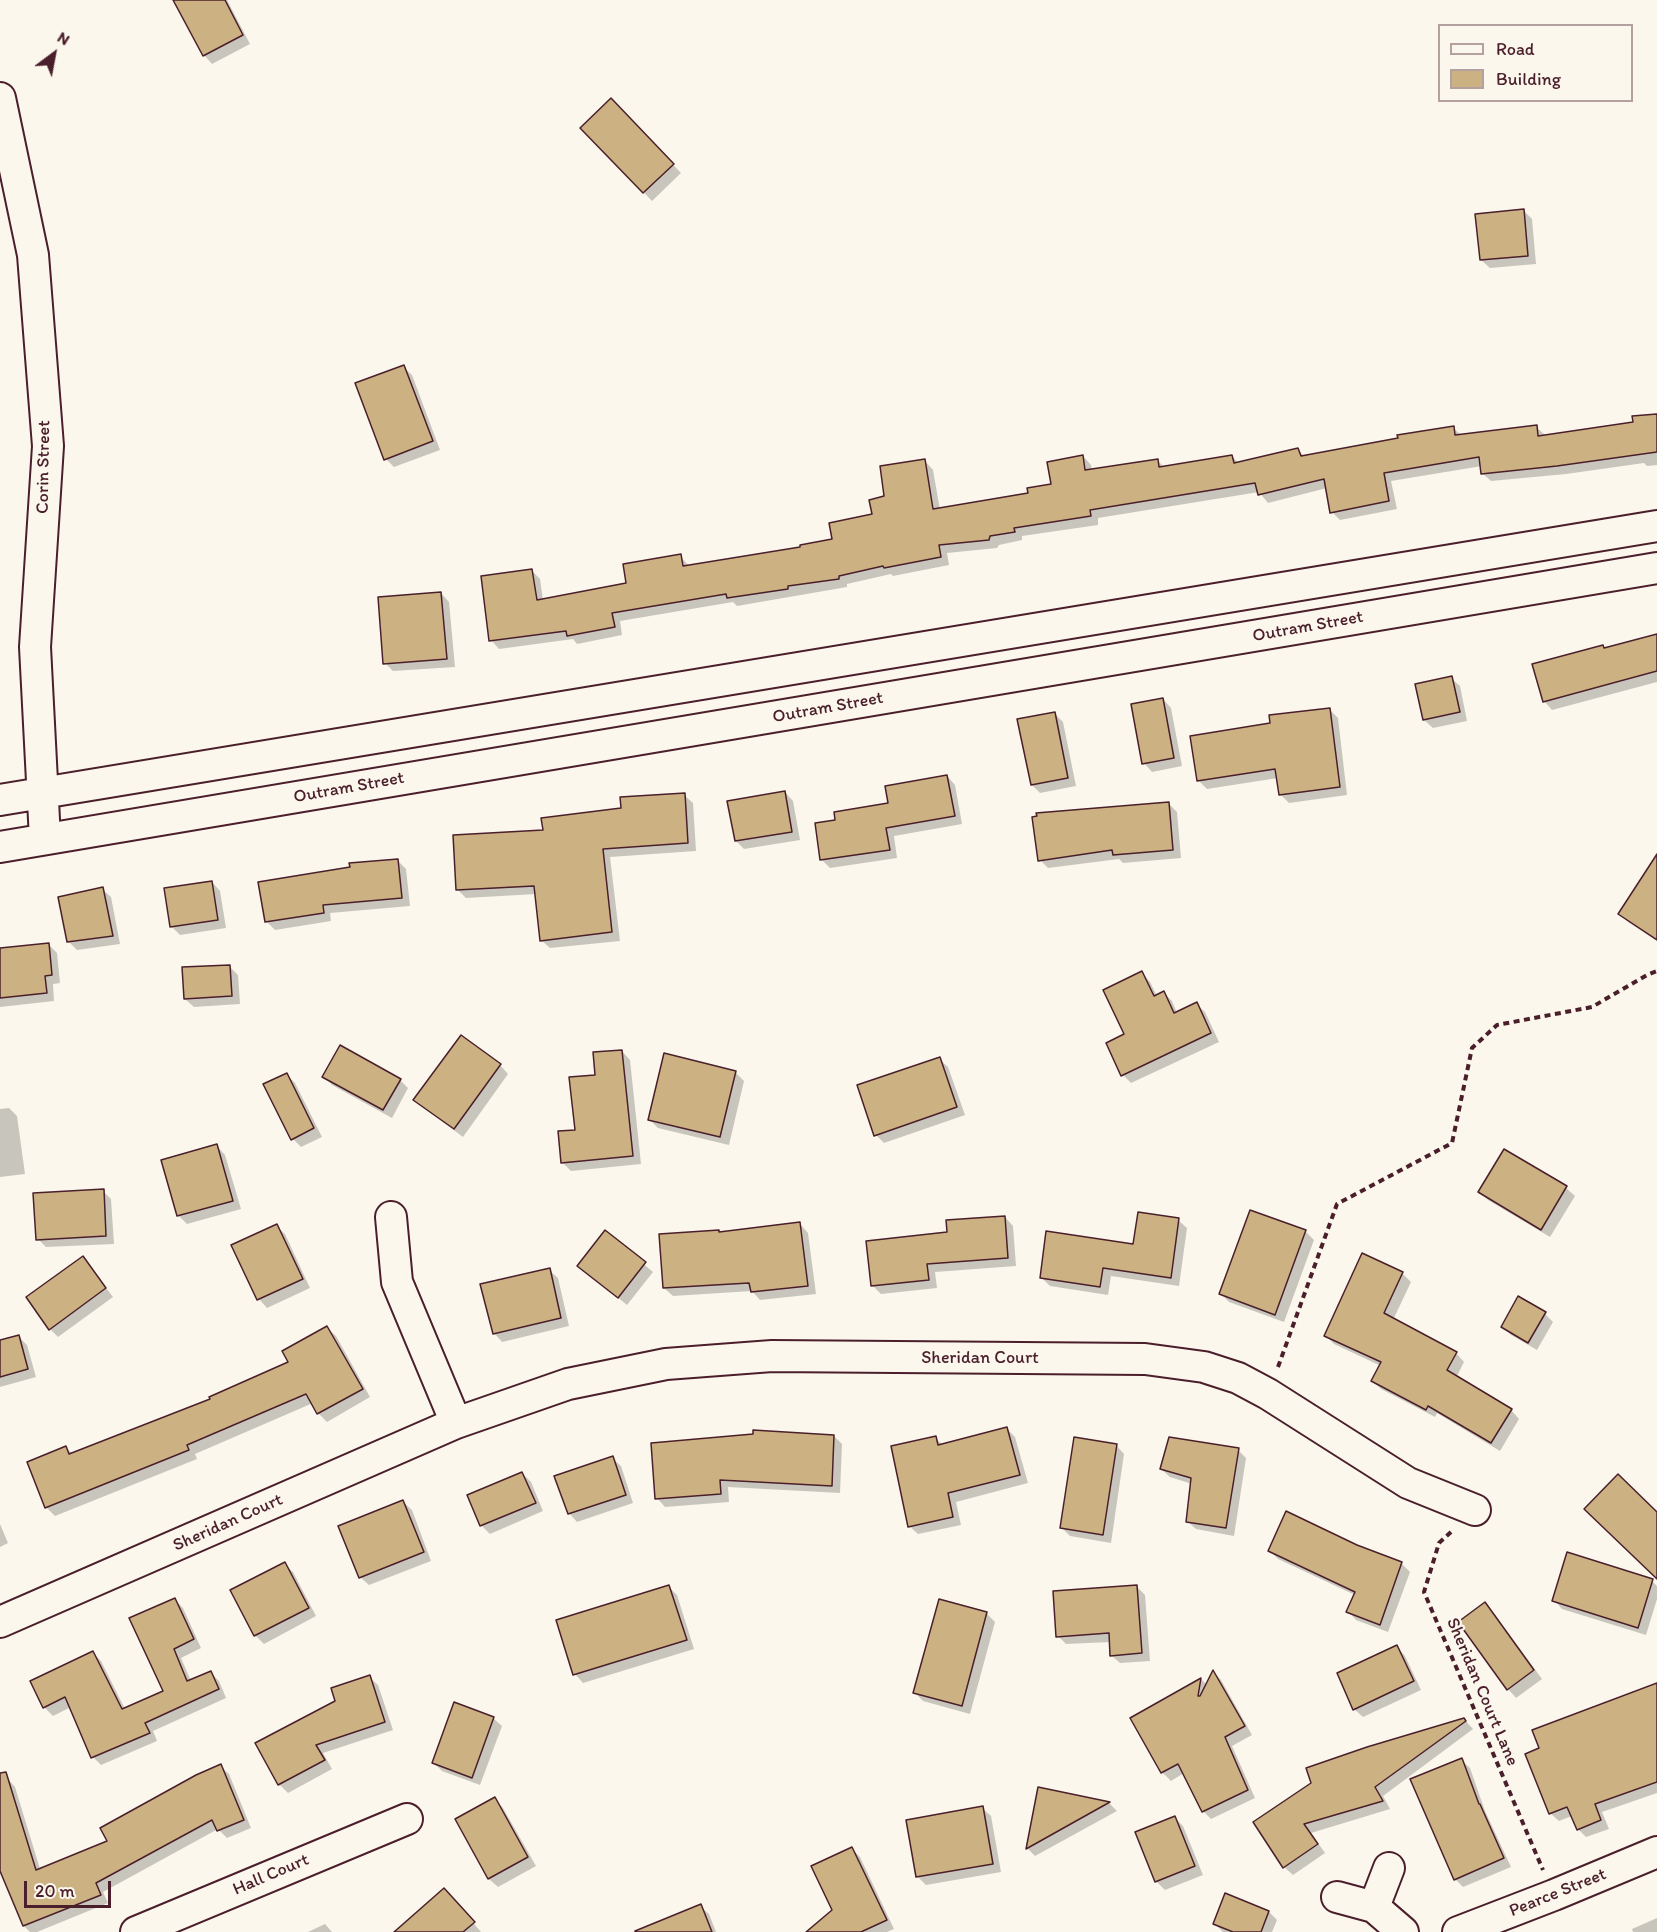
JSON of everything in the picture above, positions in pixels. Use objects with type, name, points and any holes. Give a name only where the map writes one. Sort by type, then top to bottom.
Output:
[{"type":"street","name":"Corin Street","points":[[0,98],[33,255],[48,446],[35,647],[45,839]]},
{"type":"street","points":[[0,800],[1657,525]]},
{"type":"street","name":"Outram Street","points":[[0,848],[1657,568]]},
{"type":"street","points":[[391,1217],[397,1282],[456,1423]]},
{"type":"street","name":"Sheridan Court","points":[[0,1622],[456,1423],[568,1384],[666,1364],[772,1356],[1145,1359],[1204,1367],[1238,1378],[1269,1394],[1408,1484],[1475,1510]]},
{"type":"street","name":"Hall Court","points":[[136,1932],[407,1819]]},
{"type":"street","name":"Pearce Street","points":[[1458,1932],[1657,1852]]},
{"type":"street","points":[[1374,1907],[1389,1868]]},
{"type":"street","points":[[1337,1897],[1374,1907],[1403,1932]]},
{"type":"path","points":[[1269,1394],[1337,1204],[1452,1143],[1472,1048],[1497,1026],[1592,1007],[1657,971]]},
{"type":"path","name":"Sheridan Court Lane","points":[[1475,1510],[1439,1543],[1424,1592],[1554,1895]]},
{"type":"building","points":[[173,0],[225,0],[243,35],[203,56]]},
{"type":"building","points":[[611,98],[674,164],[643,193],[580,128]]},
{"type":"building","points":[[1524,209],[1528,256],[1480,260],[1475,214]]},
{"type":"building","points":[[404,365],[433,441],[384,460],[355,383]]},
{"type":"building","points":[[1657,414],[1657,452],[1481,474],[1479,457],[1384,473],[1389,501],[1330,513],[1324,479],[1258,495],[1255,483],[1090,510],[1091,516],[1014,528],[1015,532],[990,536],[989,540],[939,545],[941,557],[884,568],[883,566],[839,576],[839,579],[788,586],[788,589],[727,598],[726,594],[612,613],[615,627],[567,636],[566,631],[489,641],[481,576],[532,569],[537,600],[626,583],[623,564],[681,554],[683,566],[800,547],[800,545],[832,539],[829,523],[872,514],[869,500],[884,496],[880,466],[925,459],[933,509],[1028,493],[1027,488],[1051,484],[1047,462],[1083,455],[1085,470],[1158,459],[1159,467],[1232,455],[1234,463],[1298,448],[1301,456],[1398,438],[1397,435],[1454,426],[1455,435],[1537,425],[1538,436],[1633,422],[1632,416]]},
{"type":"building","points":[[441,592],[447,659],[383,664],[378,597]]},
{"type":"building","points":[[1657,634],[1657,671],[1543,702],[1532,664],[1603,645],[1604,648]]},
{"type":"building","points":[[1452,676],[1460,712],[1423,720],[1415,684]]},
{"type":"building","points":[[1163,698],[1174,758],[1142,764],[1131,704]]},
{"type":"building","points":[[1330,708],[1340,787],[1279,795],[1275,769],[1197,781],[1190,736],[1270,723],[1269,715]]},
{"type":"building","points":[[1055,712],[1068,778],[1031,785],[1017,719]]},
{"type":"building","points":[[947,775],[955,816],[886,828],[890,850],[820,860],[815,823],[835,820],[834,812],[888,803],[885,786]]},
{"type":"building","points":[[785,791],[792,832],[735,841],[727,801]]},
{"type":"building","points":[[685,793],[688,843],[603,849],[612,932],[540,941],[534,886],[456,890],[453,835],[543,830],[541,818],[621,808],[620,797]]},
{"type":"building","points":[[1169,802],[1173,850],[1113,855],[1112,850],[1038,861],[1032,817],[1037,816],[1036,813]]},
{"type":"building","points":[[1657,854],[1657,940],[1618,914]]},
{"type":"building","points":[[398,859],[402,898],[323,905],[324,913],[265,922],[258,882],[350,867],[349,863]]},
{"type":"building","points":[[212,881],[218,920],[170,927],[164,888]]},
{"type":"building","points":[[103,887],[113,936],[67,942],[58,897]]},
{"type":"building","points":[[49,943],[52,975],[45,976],[47,993],[0,998],[0,948]]},
{"type":"building","points":[[230,965],[232,996],[184,999],[182,967]]},
{"type":"building","points":[[1142,971],[1154,996],[1164,991],[1174,1013],[1197,1002],[1211,1033],[1121,1076],[1106,1043],[1124,1034],[1103,990]]},
{"type":"building","points":[[461,1035],[501,1064],[454,1129],[413,1100]]},
{"type":"building","points":[[340,1045],[401,1079],[383,1110],[322,1077]]},
{"type":"building","points":[[622,1050],[633,1156],[561,1163],[558,1131],[575,1130],[569,1077],[595,1075],[593,1052]]},
{"type":"building","points":[[664,1053],[736,1071],[720,1137],[648,1120]]},
{"type":"building","points":[[940,1057],[957,1107],[874,1136],[857,1085]]},
{"type":"building","points":[[287,1073],[314,1128],[291,1140],[263,1084]]},
{"type":"building","points":[[217,1144],[233,1201],[177,1216],[161,1160]]},
{"type":"building","points":[[1504,1149],[1567,1186],[1541,1230],[1478,1192]]},
{"type":"building","points":[[104,1189],[106,1236],[36,1240],[33,1193]]},
{"type":"building","points":[[1250,1210],[1306,1230],[1275,1315],[1219,1294]]},
{"type":"building","points":[[1138,1212],[1179,1218],[1171,1278],[1103,1268],[1100,1287],[1040,1278],[1046,1231],[1133,1244]]},
{"type":"building","points":[[1005,1216],[1008,1258],[927,1264],[929,1280],[871,1286],[866,1241],[947,1232],[946,1220]]},
{"type":"building","points":[[800,1222],[808,1286],[751,1292],[749,1283],[663,1288],[659,1234],[719,1230],[719,1232]]},
{"type":"building","points":[[277,1224],[303,1279],[257,1300],[231,1245]]},
{"type":"building","points":[[605,1230],[646,1262],[618,1298],[577,1266]]},
{"type":"building","points":[[1362,1253],[1403,1272],[1384,1313],[1457,1352],[1447,1370],[1512,1409],[1491,1443],[1428,1406],[1426,1410],[1371,1381],[1381,1362],[1324,1336]]},
{"type":"building","points":[[83,1256],[106,1288],[49,1330],[26,1297]]},
{"type":"building","points":[[550,1268],[561,1318],[493,1334],[480,1284]]},
{"type":"building","points":[[1518,1296],[1546,1312],[1528,1343],[1501,1327]]},
{"type":"building","points":[[327,1326],[363,1389],[317,1414],[306,1394],[187,1445],[189,1450],[45,1508],[27,1462],[66,1446],[69,1454],[210,1399],[209,1397],[288,1362],[282,1351]]},
{"type":"building","points":[[19,1335],[28,1369],[0,1377],[0,1340]]},
{"type":"building","points":[[1007,1427],[1020,1475],[948,1493],[953,1517],[908,1527],[891,1446],[936,1436],[938,1445]]},
{"type":"building","points":[[753,1430],[834,1435],[832,1486],[720,1480],[721,1494],[655,1499],[651,1443],[753,1434]]},
{"type":"building","points":[[1074,1437],[1117,1444],[1103,1535],[1060,1528]]},
{"type":"building","points":[[1169,1437],[1239,1448],[1226,1528],[1186,1522],[1191,1478],[1160,1469]]},
{"type":"building","points":[[613,1456],[626,1495],[568,1514],[554,1476]]},
{"type":"building","points":[[522,1472],[536,1503],[480,1526],[467,1495]]},
{"type":"building","points":[[1618,1474],[1657,1512],[1657,1579],[1584,1509]]},
{"type":"building","points":[[403,1500],[424,1552],[359,1578],[338,1526]]},
{"type":"building","points":[[1286,1511],[1357,1545],[1402,1562],[1380,1625],[1346,1612],[1355,1592],[1268,1551]]},
{"type":"building","points":[[1567,1552],[1653,1579],[1638,1628],[1552,1601]]},
{"type":"building","points":[[285,1562],[309,1608],[254,1636],[230,1590]]},
{"type":"building","points":[[669,1585],[687,1640],[573,1675],[556,1620]]},
{"type":"building","points":[[1137,1585],[1142,1653],[1110,1656],[1109,1633],[1056,1637],[1053,1591]]},
{"type":"building","points":[[175,1598],[194,1639],[174,1649],[187,1681],[211,1671],[219,1689],[145,1723],[150,1733],[91,1758],[65,1697],[43,1708],[30,1681],[93,1651],[122,1709],[163,1691],[129,1618]]},
{"type":"building","points":[[939,1599],[987,1612],[962,1706],[913,1693]]},
{"type":"building","points":[[1485,1602],[1534,1670],[1507,1690],[1458,1622]]},
{"type":"building","points":[[1397,1645],[1414,1681],[1353,1710],[1337,1673]]},
{"type":"building","points":[[1213,1670],[1245,1726],[1225,1737],[1248,1790],[1202,1812],[1178,1764],[1161,1773],[1130,1718],[1201,1678],[1198,1696],[1200,1696]]},
{"type":"building","points":[[370,1675],[385,1722],[316,1745],[325,1760],[278,1785],[255,1743],[335,1701],[331,1688]]},
{"type":"building","points":[[1657,1683],[1657,1782],[1595,1804],[1601,1820],[1577,1830],[1567,1807],[1549,1814],[1525,1754],[1539,1748],[1532,1730]]},
{"type":"building","points":[[454,1702],[494,1717],[472,1778],[432,1763]]},
{"type":"building","points":[[1464,1718],[1466,1721],[1375,1787],[1383,1801],[1304,1824],[1318,1844],[1283,1868],[1253,1822],[1311,1783],[1306,1768]]},
{"type":"building","points":[[1462,1758],[1479,1804],[1504,1858],[1454,1880],[1410,1779]]},
{"type":"building","points":[[221,1764],[244,1820],[217,1831],[212,1820],[96,1883],[101,1895],[23,1926],[0,1871],[0,1773],[6,1772],[36,1870],[107,1841],[100,1828],[196,1775]]},
{"type":"building","points":[[1038,1787],[1110,1802],[1026,1849]]},
{"type":"building","points":[[495,1797],[528,1857],[488,1879],[455,1819]]},
{"type":"building","points":[[983,1806],[993,1864],[916,1877],[906,1820]]},
{"type":"building","points":[[1175,1816],[1195,1866],[1155,1882],[1135,1832]]},
{"type":"building","points":[[852,1847],[887,1920],[861,1932],[806,1932],[832,1910],[811,1866]]},
{"type":"building","points":[[444,1888],[475,1922],[463,1932],[394,1932]]},
{"type":"building","points":[[1225,1893],[1269,1911],[1261,1932],[1233,1932],[1213,1924]]},
{"type":"building","points":[[701,1904],[712,1932],[635,1932],[635,1931]]}]
